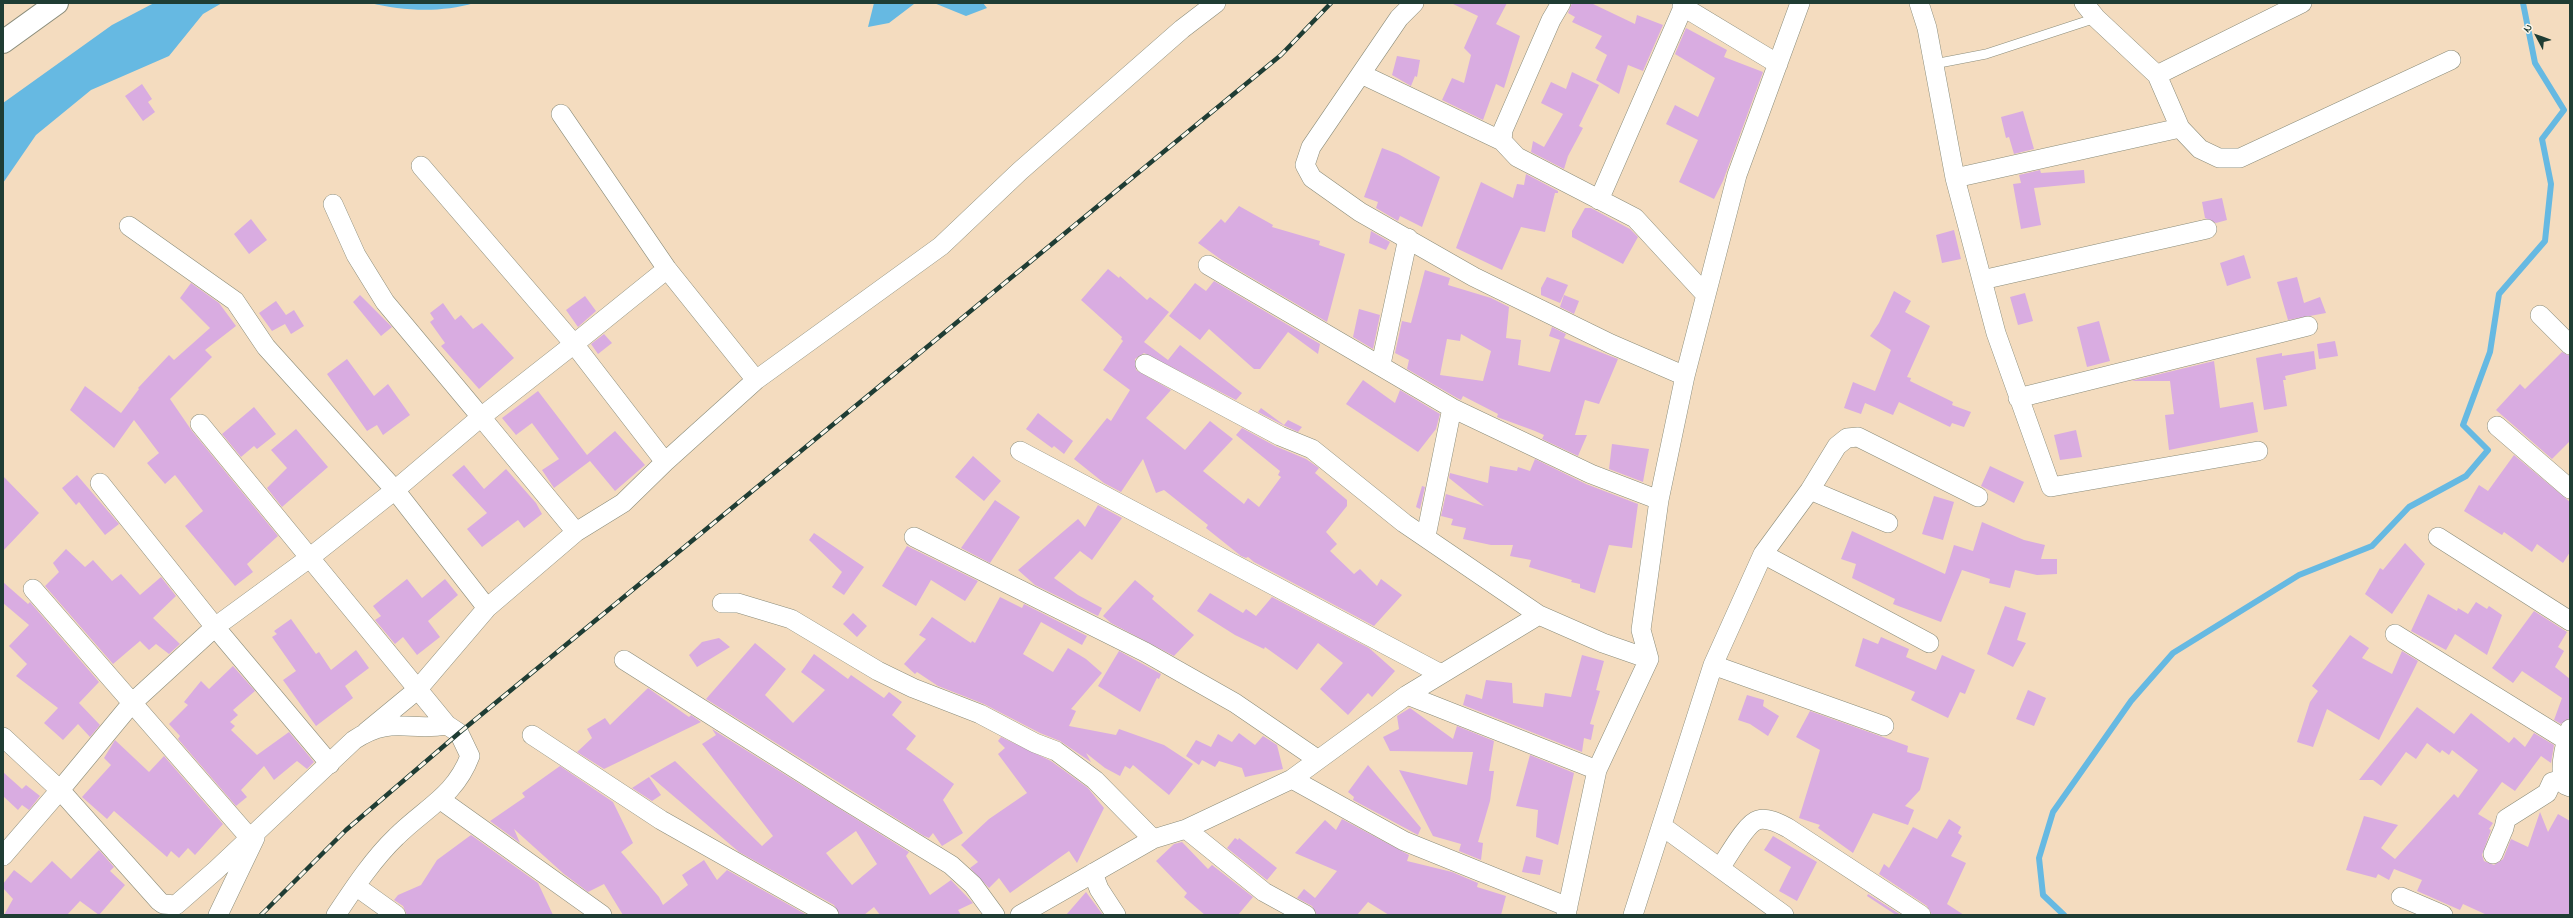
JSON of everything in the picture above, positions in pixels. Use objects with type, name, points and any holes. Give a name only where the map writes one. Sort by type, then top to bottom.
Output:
[{"type":"street","points":[[3,42],[57,3]]},
{"type":"street","points":[[3,737],[60,790],[163,904],[176,905],[330,764],[417,690],[487,608],[576,532],[623,503],[665,462],[756,380],[940,246],[1020,170],[1182,29],[1216,3]]},
{"type":"street","points":[[1414,3],[1399,18],[1311,147],[1305,165],[1312,178],[1360,212],[1474,277],[1611,344],[1685,376]]},
{"type":"street","points":[[1502,142],[1503,130],[1551,20],[1561,3]]},
{"type":"street","points":[[1292,779],[1404,841],[1567,911],[1597,770],[1649,659],[1641,630],[1659,500],[1685,376],[1737,175],[1800,3]]},
{"type":"street","points":[[1919,3],[1928,28],[1955,178],[1996,333],[2051,487],[2258,451]]},
{"type":"street","points":[[2084,3],[2096,18],[2157,75],[2180,128],[2200,149],[2219,158],[2240,158],[2452,60]]},
{"type":"street","points":[[2157,75],[2302,3]]},
{"type":"street","points":[[1599,200],[1683,4],[1778,64]]},
{"type":"street","points":[[1361,74],[1502,142],[1517,157],[1635,218],[1706,295]]},
{"type":"street","points":[[561,114],[667,269],[756,380]]},
{"type":"street","points":[[1955,178],[2180,128]]},
{"type":"street","points":[[421,166],[574,344],[665,462]]},
{"type":"street","points":[[333,204],[356,255],[386,302],[576,532]]},
{"type":"street","points":[[129,226],[236,301],[266,347],[395,490],[487,608]]},
{"type":"street","points":[[1982,280],[2207,229]]},
{"type":"street","points":[[1381,364],[1408,238]]},
{"type":"street","points":[[1208,264],[1381,364],[1452,408],[1591,474],[1659,500]]},
{"type":"street","points":[[3,856],[132,703],[214,627],[308,559],[395,490],[481,417],[667,269]]},
{"type":"street","points":[[2540,315],[2570,345]]},
{"type":"street","points":[[2018,398],[2308,326]]},
{"type":"street","points":[[1145,364],[1280,436],[1312,449],[1404,524],[1426,536],[1539,615],[1603,643],[1649,659]]},
{"type":"street","points":[[1426,536],[1452,408]]},
{"type":"street","points":[[200,424],[308,559],[417,690],[447,725],[459,733],[470,756],[464,770],[441,800],[396,836],[336,915]]},
{"type":"street","points":[[2497,426],[2570,489]]},
{"type":"street","points":[[1633,915],[1713,665],[1763,554],[1810,490],[1837,446],[1847,438],[1858,437],[1978,497]]},
{"type":"street","points":[[1020,451],[1441,674]]},
{"type":"street","points":[[100,483],[214,627],[330,764]]},
{"type":"street","points":[[1810,490],[1888,522]]},
{"type":"street","points":[[914,537],[1145,652],[1235,703],[1317,759]]},
{"type":"street","points":[[2438,537],[2570,621]]},
{"type":"street","points":[[1763,554],[1930,643]]},
{"type":"street","points":[[33,589],[132,703],[255,832]]},
{"type":"street","points":[[722,603],[738,603],[791,619],[878,671],[913,688],[980,714],[1035,743],[1056,751],[1095,780],[1152,839]]},
{"type":"street","points":[[1020,915],[1152,839],[1186,829],[1292,779],[1317,759],[1407,695],[1539,615]]},
{"type":"street","points":[[2395,634],[2568,735],[2566,783],[2552,782],[2547,793],[2506,819],[2504,828],[2493,854]]},
{"type":"street","points":[[624,660],[842,798],[952,865],[973,885],[995,915]]},
{"type":"street","points":[[1713,665],[1884,726]]},
{"type":"street","points":[[1407,695],[1597,770]]},
{"type":"street","points":[[366,732],[387,725],[401,724],[434,728],[447,725]]},
{"type":"street","points":[[532,735],[661,820],[829,915]]},
{"type":"street","points":[[441,800],[602,915]]},
{"type":"street","points":[[1720,868],[1748,826],[1758,820],[1765,819],[1788,828],[1921,915]]},
{"type":"street","points":[[1662,826],[1784,915]]},
{"type":"street","points":[[1186,829],[1264,892],[1306,915]]},
{"type":"street","points":[[218,915],[255,832]]},
{"type":"street","points":[[1092,873],[1099,889],[1116,915]]},
{"type":"street","points":[[356,887],[396,915]]},
{"type":"street","points":[[2400,897],[2443,915]]},
{"type":"lane","points":[[1934,64],[1986,54],[2096,18]]},
{"type":"water","points":[[154,3],[222,3],[203,14],[169,56],[91,90],[36,135],[3,183],[3,103],[112,25]]},
{"type":"water","points":[[370,3],[474,3],[435,10],[422,10],[396,8]]},
{"type":"water","points":[[874,3],[927,3],[914,4],[889,23],[868,27]]},
{"type":"water","points":[[934,3],[983,3],[987,8],[966,16]]},
{"type":"building","points":[[1451,3],[1507,3],[1496,24],[1520,36],[1504,88],[1496,84],[1483,120],[1442,100],[1452,78],[1464,83],[1471,55],[1464,48],[1478,16]]},
{"type":"building","points":[[1572,3],[1591,3],[1635,24],[1637,15],[1663,25],[1643,71],[1628,65],[1619,94],[1596,80],[1607,55],[1595,48],[1602,36],[1572,22],[1575,17],[1568,13]]},
{"type":"building","points":[[1686,28],[1727,50],[1724,57],[1763,72],[1723,181],[1714,199],[1679,182],[1698,140],[1666,124],[1675,105],[1698,117],[1715,78],[1675,54]]},
{"type":"building","points":[[1397,56],[1420,60],[1417,77],[1415,76],[1411,86],[1392,75]]},
{"type":"building","points":[[1572,72],[1599,85],[1579,126],[1583,128],[1568,156],[1564,169],[1531,152],[1533,141],[1544,147],[1563,114],[1541,103],[1551,82],[1566,89]]},
{"type":"building","points":[[142,84],[152,99],[148,102],[155,112],[143,121],[125,96]]},
{"type":"building","points":[[2023,111],[2034,149],[2014,154],[2009,137],[2006,138],[2001,117]]},
{"type":"building","points":[[1382,148],[1398,154],[1440,177],[1422,227],[1400,216],[1398,221],[1376,208],[1378,202],[1364,197]]},
{"type":"building","points":[[2040,170],[2041,173],[2084,170],[2085,183],[2034,188],[2041,225],[2021,229],[2013,184],[2021,183],[2019,175]]},
{"type":"building","points":[[1526,174],[1558,191],[1558,193],[1555,193],[1545,232],[1521,227],[1502,270],[1456,248],[1481,182],[1513,198],[1517,184],[1524,185]]},
{"type":"building","points":[[2222,198],[2227,220],[2216,223],[2205,218],[2202,202]]},
{"type":"building","points":[[1239,206],[1273,225],[1272,227],[1320,241],[1319,245],[1345,254],[1327,322],[1223,261],[1198,243],[1221,219],[1225,223]]},
{"type":"building","points":[[1585,208],[1591,208],[1630,229],[1638,237],[1623,264],[1572,237],[1572,231]]},
{"type":"building","points":[[251,219],[267,240],[249,254],[234,234]]},
{"type":"building","points":[[1954,230],[1961,259],[1942,263],[1936,235]]},
{"type":"building","points":[[1371,231],[1390,242],[1386,250],[1369,243]]},
{"type":"building","points":[[2244,255],[2251,278],[2227,286],[2220,263]]},
{"type":"building","points":[[1108,269],[1119,278],[1120,276],[1147,300],[1150,297],[1169,312],[1144,342],[1168,360],[1180,345],[1242,393],[1236,400],[1144,353],[1135,359],[1136,370],[1171,390],[1146,418],[1185,450],[1210,421],[1233,439],[1203,471],[1244,504],[1248,498],[1259,507],[1281,477],[1278,475],[1280,471],[1236,435],[1242,428],[1275,446],[1306,459],[1319,468],[1315,473],[1347,500],[1347,506],[1326,532],[1337,544],[1330,551],[1354,574],[1360,569],[1377,586],[1381,579],[1402,595],[1374,626],[1254,562],[1248,557],[1246,558],[1241,556],[1206,528],[1208,525],[1164,490],[1156,493],[1143,459],[1121,492],[1104,483],[1074,459],[1107,418],[1111,421],[1130,390],[1103,370],[1123,341],[1121,339],[1122,337],[1081,300]]},
{"type":"building","points":[[1425,270],[1450,278],[1448,285],[1491,298],[1509,307],[1506,338],[1521,340],[1518,365],[1550,372],[1560,340],[1549,336],[1552,327],[1566,334],[1564,338],[1618,359],[1599,404],[1585,400],[1575,435],[1587,435],[1578,456],[1542,439],[1544,435],[1497,417],[1498,414],[1463,396],[1461,400],[1407,369],[1409,360],[1395,353],[1402,321],[1411,323]],"holes":[[[1461,334],[1491,351],[1483,381],[1440,375],[1447,339],[1460,341]]]},
{"type":"building","points":[[1547,277],[1568,285],[1560,303],[1541,295],[1541,288]]},
{"type":"building","points":[[2297,277],[2304,303],[2320,297],[2326,313],[2288,320],[2277,282]]},
{"type":"building","points":[[1214,281],[1320,344],[1318,354],[1288,332],[1260,369],[1254,369],[1209,329],[1200,340],[1169,316],[1195,283],[1206,291]]},
{"type":"building","points":[[191,283],[219,303],[236,326],[205,350],[212,357],[170,399],[192,431],[278,536],[247,564],[253,572],[235,586],[185,526],[203,511],[175,475],[165,484],[147,463],[159,453],[134,420],[114,448],[70,410],[85,386],[121,413],[139,389],[138,388],[169,355],[174,360],[210,328],[180,298]]},
{"type":"building","points":[[1894,291],[1911,301],[1905,312],[1930,326],[1907,377],[1911,378],[1910,381],[1953,402],[1952,405],[1971,412],[1964,427],[1952,423],[1950,427],[1899,402],[1893,415],[1865,403],[1861,414],[1844,408],[1853,382],[1875,391],[1891,350],[1870,336],[1879,323]]},
{"type":"building","points":[[2025,293],[2033,321],[2018,325],[2010,297]]},
{"type":"building","points":[[360,295],[392,327],[381,336],[353,302]]},
{"type":"building","points":[[1564,295],[1579,301],[1574,314],[1560,307]]},
{"type":"building","points":[[585,296],[596,311],[578,327],[566,310]]},
{"type":"building","points":[[276,301],[286,315],[294,310],[304,326],[291,334],[285,324],[272,331],[259,313]]},
{"type":"building","points":[[443,303],[455,320],[461,315],[473,329],[482,323],[514,358],[479,389],[441,346],[445,343],[430,322],[434,319],[430,313]]},
{"type":"building","points":[[1359,309],[1380,315],[1373,349],[1353,337]]},
{"type":"building","points":[[2099,321],[2110,361],[2087,367],[2077,327]]},
{"type":"building","points":[[604,334],[612,343],[598,354],[591,344]]},
{"type":"building","points":[[2335,341],[2338,356],[2319,359],[2317,344]]},
{"type":"building","points":[[2314,351],[2316,369],[2285,376],[2286,380],[2283,380],[2287,406],[2264,410],[2256,358],[2282,353],[2282,356]]},
{"type":"building","points":[[2562,352],[2570,356],[2570,441],[2552,459],[2496,410],[2520,384],[2525,389]]},
{"type":"building","points":[[347,359],[374,396],[388,384],[410,415],[383,435],[377,425],[367,431],[327,374]]},
{"type":"building","points":[[2214,361],[2220,408],[2253,402],[2258,432],[2169,450],[2165,415],[2174,414],[2170,381],[2131,381]]},
{"type":"building","points":[[1363,380],[1395,403],[1400,390],[1440,414],[1436,429],[1418,452],[1346,404]]},
{"type":"building","points":[[538,391],[587,455],[615,431],[645,465],[615,491],[590,461],[554,488],[542,470],[559,459],[532,423],[516,435],[502,418]]},
{"type":"building","points":[[254,407],[276,434],[257,449],[254,446],[241,457],[222,434]]},
{"type":"building","points":[[1261,408],[1284,425],[1288,420],[1302,427],[1298,432],[1285,426],[1258,412]]},
{"type":"building","points":[[1038,413],[1073,441],[1064,454],[1054,446],[1052,448],[1026,429]]},
{"type":"building","points":[[296,429],[328,467],[282,507],[267,488],[287,468],[271,450]]},
{"type":"building","points":[[2076,430],[2082,457],[2060,460],[2054,435]]},
{"type":"building","points":[[1612,444],[1649,449],[1643,482],[1609,469]]},
{"type":"building","points":[[2514,455],[2570,502],[2570,552],[2563,563],[2537,544],[2532,552],[2504,532],[2502,535],[2464,511],[2479,485],[2488,491]]},
{"type":"building","points":[[973,456],[1001,481],[984,501],[955,477]]},
{"type":"building","points":[[1535,459],[1586,484],[1638,504],[1632,548],[1609,545],[1595,593],[1580,588],[1580,584],[1571,582],[1572,580],[1529,567],[1531,560],[1510,556],[1513,545],[1491,545],[1463,539],[1466,528],[1451,525],[1453,519],[1441,516],[1446,494],[1484,506],[1449,478],[1450,473],[1488,483],[1490,466],[1517,471],[1518,467],[1530,471]]},
{"type":"building","points":[[464,465],[484,489],[506,469],[536,503],[542,514],[524,528],[518,520],[482,547],[467,529],[487,513],[452,475]]},
{"type":"building","points":[[1990,466],[2024,482],[2014,503],[1981,486]]},
{"type":"building","points":[[77,475],[119,524],[105,535],[79,502],[76,505],[62,488]]},
{"type":"building","points":[[3,476],[39,513],[3,551]]},
{"type":"building","points":[[1422,486],[1425,487],[1420,509],[1416,507]]},
{"type":"building","points":[[1934,496],[1954,502],[1943,540],[1922,534]]},
{"type":"building","points":[[995,500],[1020,517],[990,563],[961,548]]},
{"type":"building","points":[[1098,505],[1122,518],[1092,560],[1080,551],[1054,578],[1078,595],[1102,608],[1098,616],[1035,585],[1018,570],[1078,519],[1085,527]]},
{"type":"building","points":[[1982,522],[2024,540],[2045,545],[2041,559],[2057,559],[2057,574],[2037,575],[2015,570],[2010,588],[1989,583],[1990,579],[1962,570],[1941,622],[1893,604],[1895,599],[1852,578],[1856,564],[1841,559],[1852,531],[1945,574],[1954,545],[1973,551]]},
{"type":"building","points":[[814,533],[864,567],[844,595],[832,587],[842,572],[809,540]]},
{"type":"building","points":[[2405,543],[2425,564],[2392,614],[2365,594],[2380,568],[2383,570]]},
{"type":"building","points":[[907,546],[978,581],[965,601],[931,580],[916,606],[882,586]]},
{"type":"building","points":[[66,549],[85,567],[93,560],[112,581],[121,574],[140,595],[161,577],[176,596],[153,618],[180,644],[169,654],[156,644],[149,650],[140,641],[113,664],[45,586],[59,572],[53,563]]},
{"type":"building","points":[[407,579],[422,598],[445,579],[458,595],[428,621],[440,637],[417,655],[403,637],[395,644],[375,620],[381,616],[373,606]]},
{"type":"building","points":[[1135,580],[1154,596],[1152,599],[1194,635],[1174,656],[1111,623],[1103,616]]},
{"type":"building","points":[[3,582],[28,604],[30,602],[99,682],[79,703],[100,725],[90,737],[78,724],[63,740],[44,723],[58,708],[16,676],[27,664],[9,646],[29,625],[3,603]]},
{"type":"building","points":[[1210,593],[1243,613],[1246,609],[1256,616],[1272,597],[1369,648],[1395,671],[1372,697],[1368,693],[1348,715],[1320,689],[1343,663],[1318,643],[1297,670],[1265,647],[1264,649],[1235,635],[1197,611]]},
{"type":"building","points":[[2428,594],[2457,611],[2458,608],[2468,614],[2476,602],[2487,609],[2489,606],[2502,615],[2487,655],[2455,634],[2446,650],[2411,631]]},
{"type":"building","points":[[1000,597],[1022,608],[1024,604],[1087,636],[1082,645],[1041,622],[1023,654],[1053,672],[1068,648],[1086,659],[1102,673],[1071,709],[1076,711],[1069,726],[1116,735],[1119,729],[1164,745],[1193,764],[1169,795],[1133,765],[1130,769],[1125,766],[1120,776],[1105,768],[1086,753],[1091,762],[1060,741],[1040,733],[984,704],[938,686],[917,672],[915,674],[904,664],[926,639],[919,635],[932,617],[971,643],[972,641],[975,643]]},
{"type":"building","points":[[2005,606],[2026,613],[2017,640],[2026,643],[2013,667],[1987,654]]},
{"type":"building","points":[[2534,611],[2567,632],[2558,647],[2564,651],[2555,667],[2570,679],[2570,718],[2561,724],[2554,720],[2562,698],[2522,671],[2513,683],[2492,668]]},
{"type":"building","points":[[853,613],[867,626],[857,637],[843,624]]},
{"type":"building","points":[[291,619],[316,654],[319,652],[331,670],[356,650],[369,668],[345,686],[353,698],[316,726],[283,680],[296,671],[272,637],[277,634],[274,631]]},
{"type":"building","points":[[2350,635],[2369,648],[2362,658],[2392,674],[2402,651],[2418,661],[2379,740],[2327,709],[2313,747],[2297,742],[2310,702],[2318,691],[2312,686]]},
{"type":"building","points":[[1881,637],[1909,649],[1906,657],[1936,670],[1942,655],[1975,670],[1965,694],[1960,692],[1948,718],[1911,700],[1915,692],[1855,666],[1863,638],[1878,644]]},
{"type":"building","points":[[719,638],[730,647],[697,667],[689,655],[702,642]]},
{"type":"building","points":[[755,643],[786,669],[765,695],[793,723],[825,690],[801,672],[814,654],[848,679],[851,675],[884,698],[889,692],[902,702],[892,715],[916,736],[906,749],[954,784],[943,800],[963,833],[942,846],[933,833],[929,838],[924,836],[706,699]]},
{"type":"building","points":[[1119,651],[1161,674],[1159,679],[1157,678],[1140,712],[1098,686]]},
{"type":"building","points":[[1582,655],[1604,661],[1596,690],[1600,691],[1590,724],[1594,725],[1591,740],[1584,738],[1582,752],[1463,705],[1466,694],[1482,699],[1486,680],[1512,683],[1513,703],[1543,707],[1545,693],[1571,697]]},
{"type":"building","points":[[233,666],[255,691],[233,710],[238,715],[230,722],[235,726],[231,730],[257,755],[289,732],[314,762],[307,769],[297,761],[274,780],[264,766],[241,790],[247,797],[236,806],[178,739],[180,736],[169,724],[188,705],[184,702],[201,681],[209,689]]},
{"type":"building","points":[[648,688],[689,717],[691,715],[701,722],[604,769],[577,752],[592,738],[587,729],[605,718],[610,725]]},
{"type":"building","points":[[2028,690],[2046,698],[2034,726],[2016,719]]},
{"type":"building","points":[[1747,695],[1764,700],[1763,706],[1779,716],[1768,736],[1750,724],[1738,720]]},
{"type":"building","points":[[2417,707],[2454,734],[2471,713],[2509,743],[2514,737],[2525,747],[2534,733],[2554,745],[2551,763],[2541,756],[2515,791],[2502,782],[2478,814],[2493,823],[2489,829],[2491,830],[2482,855],[2484,861],[2494,865],[2503,859],[2511,839],[2528,847],[2540,812],[2548,832],[2558,814],[2570,821],[2570,915],[2487,915],[2463,904],[2460,910],[2417,891],[2422,880],[2394,869],[2389,880],[2378,874],[2376,878],[2346,870],[2364,816],[2398,825],[2381,848],[2395,859],[2454,794],[2458,798],[2478,770],[2452,750],[2449,755],[2442,750],[2440,753],[2427,743],[2416,759],[2406,752],[2381,786],[2373,780],[2359,780]]},
{"type":"building","points":[[1410,708],[1453,739],[1457,726],[1494,741],[1489,771],[1494,771],[1490,801],[1478,842],[1483,843],[1481,860],[1459,851],[1461,844],[1433,836],[1399,770],[1467,785],[1473,752],[1390,751],[1383,737],[1399,729],[1397,716]]},
{"type":"building","points":[[1810,711],[1908,746],[1907,752],[1929,758],[1920,790],[1905,806],[1914,810],[1908,825],[1873,813],[1853,853],[1818,828],[1820,825],[1799,818],[1820,750],[1796,737]]},
{"type":"building","points":[[712,729],[909,852],[906,856],[930,895],[951,880],[973,903],[958,910],[961,915],[880,915],[874,907],[864,915],[840,915],[834,905],[739,852],[650,776],[675,761],[762,846],[773,836],[702,744],[716,735]],"holes":[[[856,831],[877,864],[852,885],[826,853]]]},
{"type":"building","points":[[1239,733],[1255,745],[1263,736],[1277,745],[1283,769],[1245,777],[1242,768],[1219,761],[1215,767],[1202,760],[1199,765],[1186,756],[1196,740],[1211,747],[1218,734],[1232,742]]},
{"type":"building","points":[[1001,737],[1051,761],[1088,788],[1104,808],[1077,863],[1069,851],[1010,893],[999,878],[989,888],[970,868],[978,862],[961,845],[989,819],[1027,793],[998,754],[1005,748],[998,741]]},
{"type":"building","points":[[115,740],[149,772],[164,756],[223,824],[195,855],[188,848],[179,858],[171,851],[167,857],[114,811],[107,819],[82,797],[111,765],[104,758]]},
{"type":"building","points":[[1530,755],[1574,773],[1558,845],[1536,837],[1538,810],[1516,806]]},
{"type":"building","points":[[1368,765],[1421,828],[1418,835],[1353,800],[1354,797],[1348,792]]},
{"type":"building","points":[[560,766],[613,802],[633,843],[621,852],[659,897],[663,905],[688,885],[682,875],[704,860],[717,880],[727,870],[807,915],[623,915],[604,884],[588,892],[564,874],[514,829],[520,843],[490,821],[525,797],[522,793]]},
{"type":"building","points":[[3,772],[22,789],[26,785],[40,796],[29,810],[22,805],[18,810],[3,796]]},
{"type":"building","points":[[649,777],[661,795],[652,801],[632,788]]},
{"type":"building","points":[[1342,819],[1409,855],[1407,861],[1452,872],[1478,883],[1477,887],[1506,896],[1501,915],[1389,915],[1368,902],[1357,915],[1317,915],[1312,906],[1297,898],[1304,889],[1315,898],[1337,871],[1295,853],[1325,820],[1336,830]]},
{"type":"building","points":[[1949,819],[1961,827],[1958,833],[1962,836],[1951,856],[1966,863],[1947,904],[1964,915],[1932,915],[1927,906],[1879,874],[1884,864],[1889,868],[1913,827],[1937,839]]},
{"type":"building","points":[[471,835],[538,883],[553,915],[407,915],[403,906],[394,900],[398,895],[421,885],[437,860]]},
{"type":"building","points":[[1773,836],[1817,862],[1797,901],[1779,891],[1791,867],[1764,850]]},
{"type":"building","points":[[1235,838],[1238,840],[1239,838],[1277,868],[1267,880],[1227,848]]},
{"type":"building","points":[[1182,842],[1208,869],[1212,865],[1253,897],[1238,915],[1205,915],[1184,897],[1187,893],[1156,861],[1174,844]]},
{"type":"building","points":[[99,850],[114,867],[110,871],[125,885],[99,915],[80,901],[67,915],[4,915],[13,899],[3,888],[3,884],[14,870],[31,883],[52,861],[71,879]]},
{"type":"building","points":[[1526,856],[1543,860],[1540,875],[1522,872]]},
{"type":"building","points":[[1086,892],[1103,915],[1066,915]]},
{"type":"building","points":[[1868,894],[1901,915],[1896,915],[1867,896]]},
{"type":"waterway","points":[[2064,915],[2043,895],[2039,858],[2053,812],[2131,701],[2173,653],[2299,575],[2372,546],[2409,507],[2466,476],[2488,450],[2463,425],[2490,352],[2499,294],[2545,241],[2551,184],[2542,139],[2564,110],[2535,63],[2523,3]]},
{"type":"railway","points":[[261,915],[346,830],[459,733],[1281,55],[1331,3]]}]
